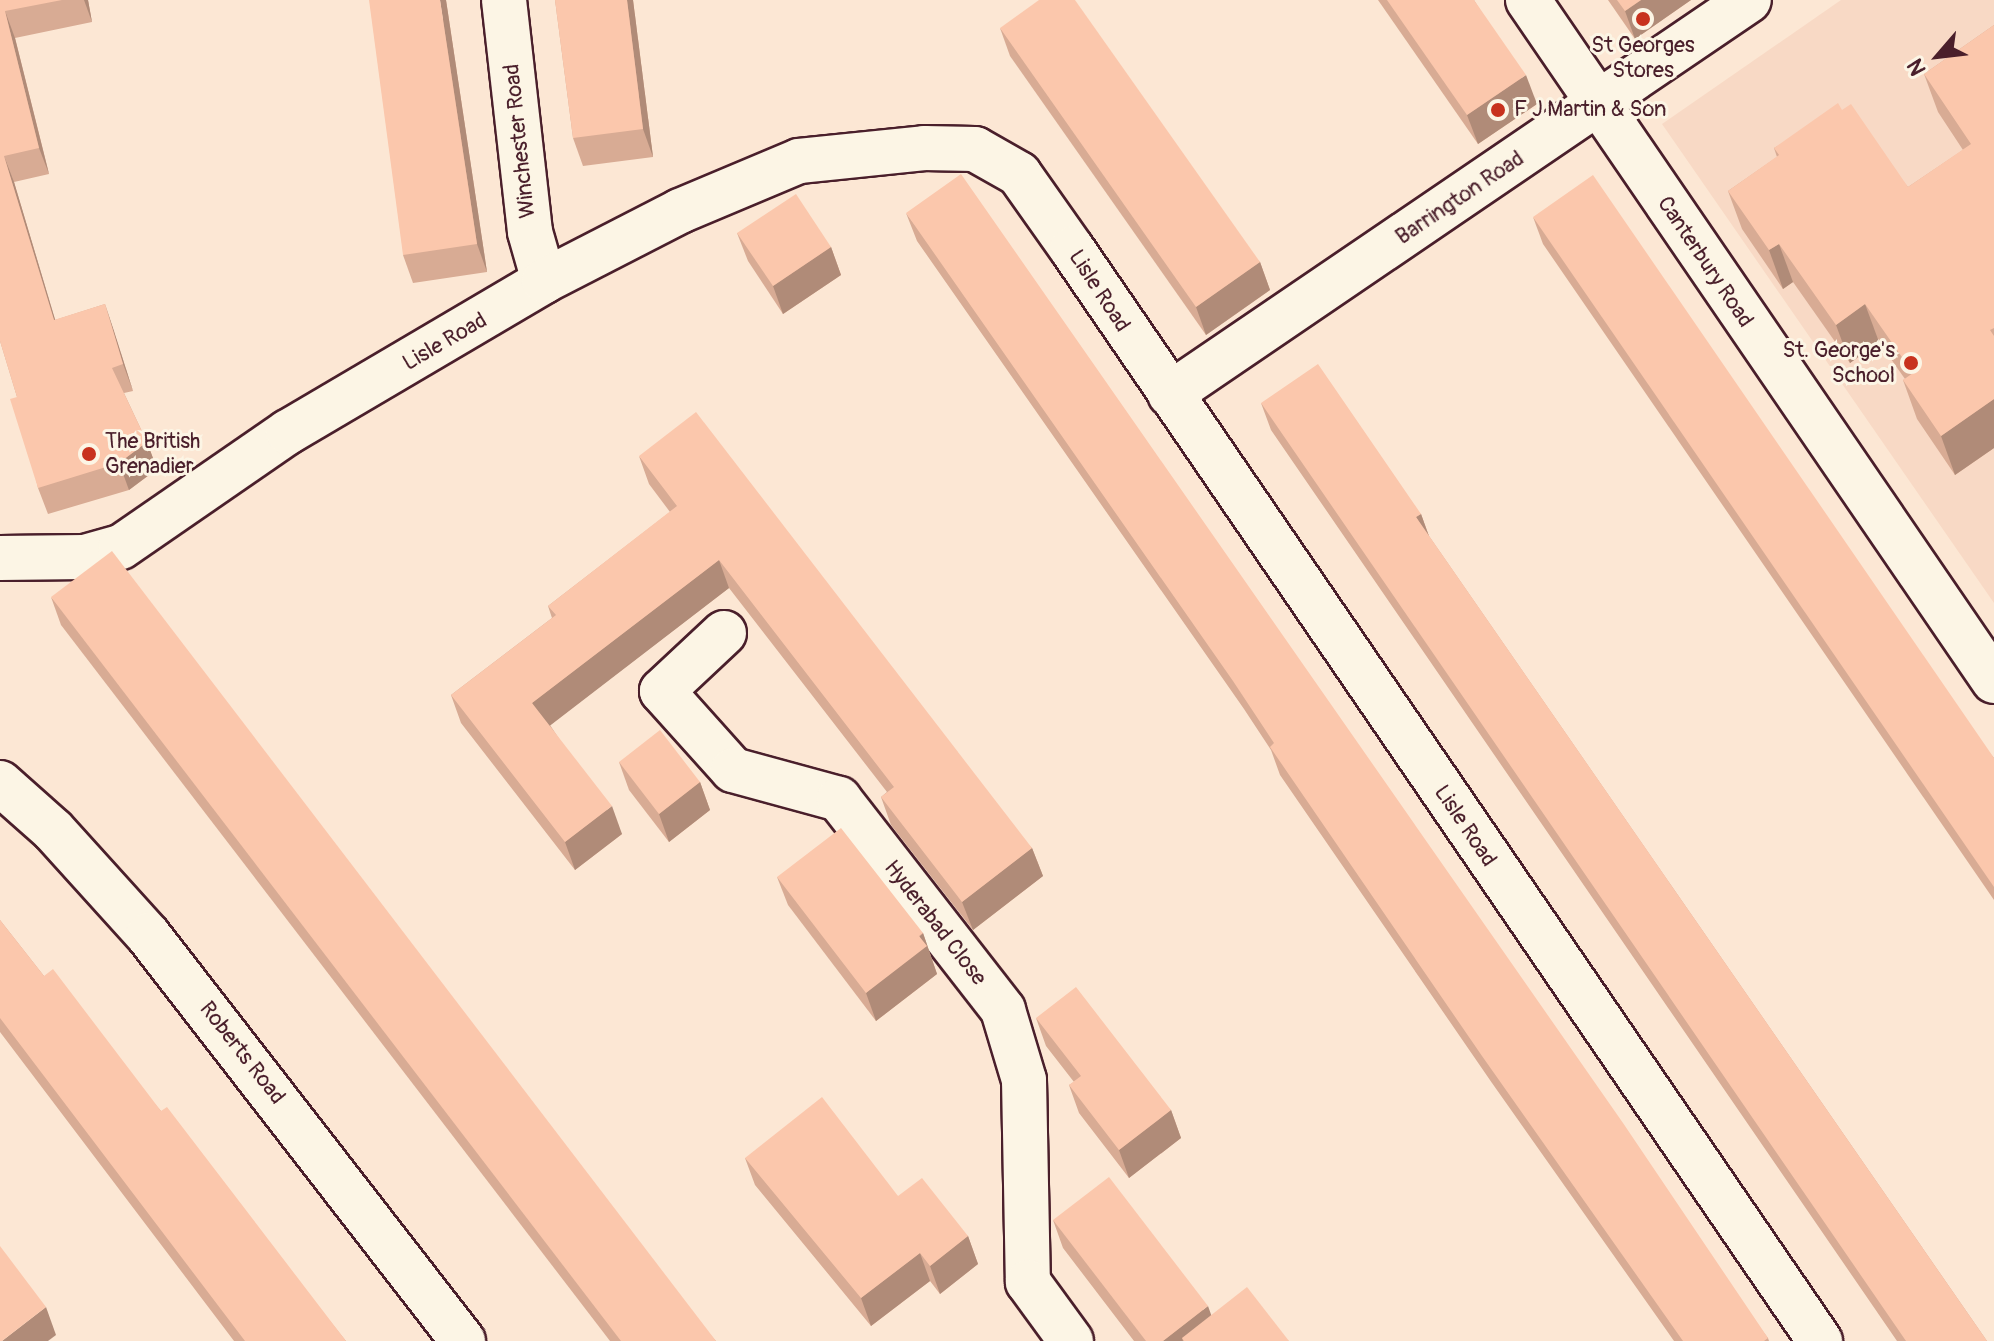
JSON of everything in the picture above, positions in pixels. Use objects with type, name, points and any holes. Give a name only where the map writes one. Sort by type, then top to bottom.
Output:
[{"type":"street","name":"Winchester Road","points":[[504,0],[530,232],[544,281]]},
{"type":"street","name":"Canterbury Road","points":[[1528,0],[1994,681]]},
{"type":"street","name":"Barrington Road","points":[[1170,394],[1749,0]]},
{"type":"street","name":"Lisle Road","points":[[0,558],[85,557],[121,547],[288,432],[544,281],[680,211],[799,161],[975,149],[1019,174],[1820,1341]]},
{"type":"street","name":"Hyderabad Close","points":[[724,633],[662,691],[733,770],[839,799],[1003,1010],[1024,1080],[1028,1282],[1071,1341]]},
{"type":"street","name":"Roberts Road","points":[[0,783],[53,830],[148,935],[463,1341]]},
{"type":"shaded area","name":"St. George's School","points":[[1841,0],[1994,0],[1994,603],[1662,124]]},
{"type":"building","points":[[0,0],[62,0],[5,11],[39,148],[4,156],[54,320],[105,304],[123,364],[112,368],[147,442],[119,463],[38,488],[10,399],[17,397],[0,341]]},
{"type":"building","points":[[369,0],[440,0],[477,244],[403,255]]},
{"type":"building","points":[[555,0],[627,0],[643,129],[573,138]]},
{"type":"building","points":[[1039,0],[1075,0],[1260,262],[1196,307],[1000,28]]},
{"type":"building","points":[[1387,0],[1474,0],[1526,75],[1467,115]]},
{"type":"building","points":[[1617,0],[1641,0],[1625,11]]},
{"type":"building","points":[[1994,25],[1994,328],[1990,330],[1994,336],[1994,399],[1941,436],[1903,380],[1913,373],[1865,304],[1836,325],[1779,244],[1769,250],[1728,191],[1779,155],[1774,148],[1838,103],[1842,110],[1851,104],[1908,187],[1971,144],[1924,74]]},
{"type":"building","points":[[961,174],[1623,1123],[1768,1338],[1764,1341],[1683,1341],[1482,1056],[1270,747],[1274,743],[1233,681],[906,213]]},
{"type":"building","points":[[1593,175],[1994,758],[1994,887],[1533,217]]},
{"type":"building","points":[[796,194],[831,247],[773,286],[737,233]]},
{"type":"building","points":[[1318,364],[1421,514],[1416,517],[1987,1341],[1906,1341],[1261,403]]},
{"type":"building","points":[[696,412],[1032,848],[962,902],[881,797],[894,787],[719,560],[532,703],[612,806],[565,842],[451,695],[556,615],[548,606],[677,506],[639,456]]},
{"type":"building","points":[[112,551],[716,1341],[621,1341],[51,597]]},
{"type":"building","points":[[660,730],[700,782],[659,814],[619,762]]},
{"type":"building","points":[[841,828],[923,933],[919,936],[927,946],[866,993],[777,877]]},
{"type":"building","points":[[0,920],[44,976],[53,969],[161,1111],[167,1107],[346,1341],[245,1341],[0,1018]]},
{"type":"building","points":[[1076,987],[1171,1110],[1119,1150],[1069,1085],[1081,1076],[1036,1018]]},
{"type":"building","points":[[822,1097],[898,1196],[922,1178],[968,1236],[930,1266],[920,1253],[861,1298],[745,1158]]},
{"type":"building","points":[[1109,1177],[1208,1306],[1163,1341],[1146,1341],[1053,1220]]},
{"type":"building","points":[[0,1246],[46,1307],[2,1341],[0,1341]]},
{"type":"building","points":[[1247,1287],[1289,1341],[1184,1341],[1182,1338]]},
{"type":"place","name":"St Georges Stores","points":[[1643,19]]},
{"type":"place","name":"F J Martin & Son","points":[[1498,110]]},
{"type":"place","name":"St. George's School","points":[[1911,363]]},
{"type":"place","name":"The British Grenadier","points":[[89,454]]}]
